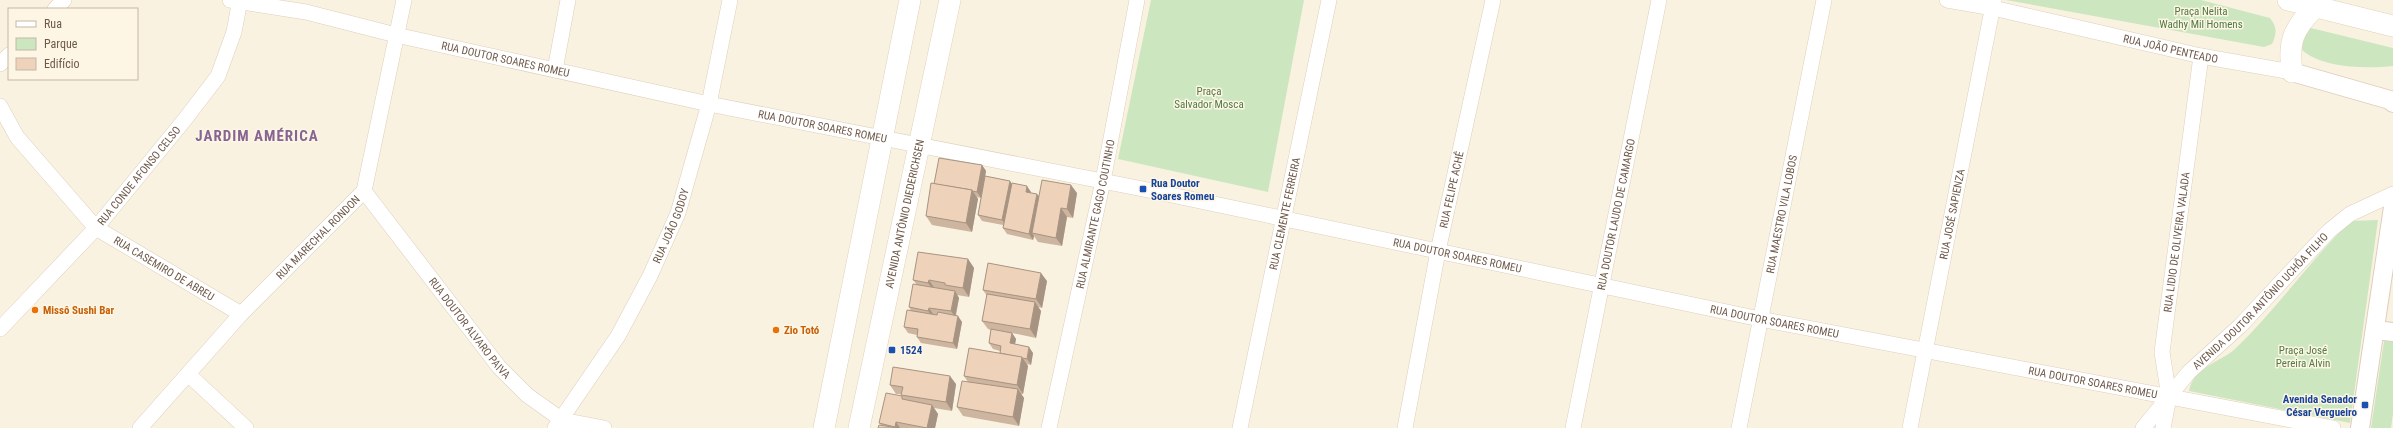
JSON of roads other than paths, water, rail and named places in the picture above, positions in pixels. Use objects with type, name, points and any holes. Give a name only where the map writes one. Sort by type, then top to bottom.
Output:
[{"type":"main road","points":[[824,428],[884,139],[910,0]]},
{"type":"main road","name":"AVENIDA ANTÔNIO DIEDERICHSEN","points":[[859,428],[950,0]]},
{"type":"main road","points":[[2288,0],[2314,8],[2393,26]]},
{"type":"main road","points":[[2292,72],[2289,55],[2292,38],[2300,22],[2314,8]]},
{"type":"street","points":[[56,8],[64,0]]},
{"type":"street","name":"RUA DOUTOR SOARES ROMEU","points":[[237,0],[306,12],[396,35],[709,104],[1103,181],[1760,319],[2333,428]]},
{"type":"street","name":"RUA CONDE AFONSO CELSO","points":[[0,329],[96,228],[186,118],[218,76],[234,32],[237,0]]},
{"type":"street","name":"RUA MARECHAL RONDON","points":[[140,428],[241,314],[364,191],[404,0]]},
{"type":"street","points":[[555,70],[568,0]]},
{"type":"street","name":"RUA JOÃO GODOY","points":[[558,424],[618,336],[650,276],[678,213],[709,104],[730,0]]},
{"type":"street","name":"RUA ALMIRANTE GAGO COUTINHO","points":[[1050,428],[1103,181],[1137,0]]},
{"type":"street","name":"RUA CLEMENTE FERREIRA","points":[[1240,428],[1285,219],[1329,0]]},
{"type":"street","name":"RUA FELIPE ACHÊ","points":[[1405,428],[1438,251],[1493,0]]},
{"type":"street","name":"RUA DOUTOR LAUDO DE CAMARGO","points":[[1572,428],[1660,0]]},
{"type":"street","name":"RUA MAESTRO VILA LOBOS","points":[[1739,428],[1824,0]]},
{"type":"street","name":"RUA JOÃO PENTEADO","points":[[1947,0],[1994,4],[2201,56],[2292,72],[2390,100],[2393,103]]},
{"type":"street","name":"RUA JOSÉ SAPIENZA","points":[[1910,428],[1994,4]]},
{"type":"street","points":[[0,64],[8,56]]},
{"type":"street","name":"RUA LIDIO DE OLIVEIRA VALADA","points":[[2163,428],[2169,397],[2162,352],[2201,56]]},
{"type":"street","name":"RUA CASEMIRO DE ABREU","points":[[0,106],[17,137],[96,228],[241,314]]},
{"type":"street","name":"RUA DOUTOR ALVARO PAIVA","points":[[364,191],[499,367],[558,424],[604,428]]},
{"type":"street","name":"AVENIDA DOUTOR ANTÔNIO UCHÔA FILHO","points":[[2143,428],[2189,372],[2240,326],[2329,231],[2350,214],[2393,194]]},
{"type":"street","points":[[2360,428],[2384,331],[2393,206]]},
{"type":"street","points":[[189,374],[246,428]]},
{"type":"place","name":"Rua Doutor Soares Romeu","points":[[1143,189]]},
{"type":"place","name":"Missô Sushi Bar","points":[[35,310]]},
{"type":"place","name":"Zio Totó","points":[[776,330]]},
{"type":"place","name":"1524","points":[[892,350]]},
{"type":"place","name":"Avenida Senador César Vergueiro","points":[[2365,405]]},
{"type":"district","name":"JARDIM AMÉRICA","points":[[257,136]]},
{"type":"park label","name":"Praça Nelita Wadhy Mil Homens","points":[[2201,17]]},
{"type":"park label","name":"Praça Salvador Mosca","points":[[1209,97]]},
{"type":"park label","name":"Praça José Pereira Alvin","points":[[2303,356]]}]
